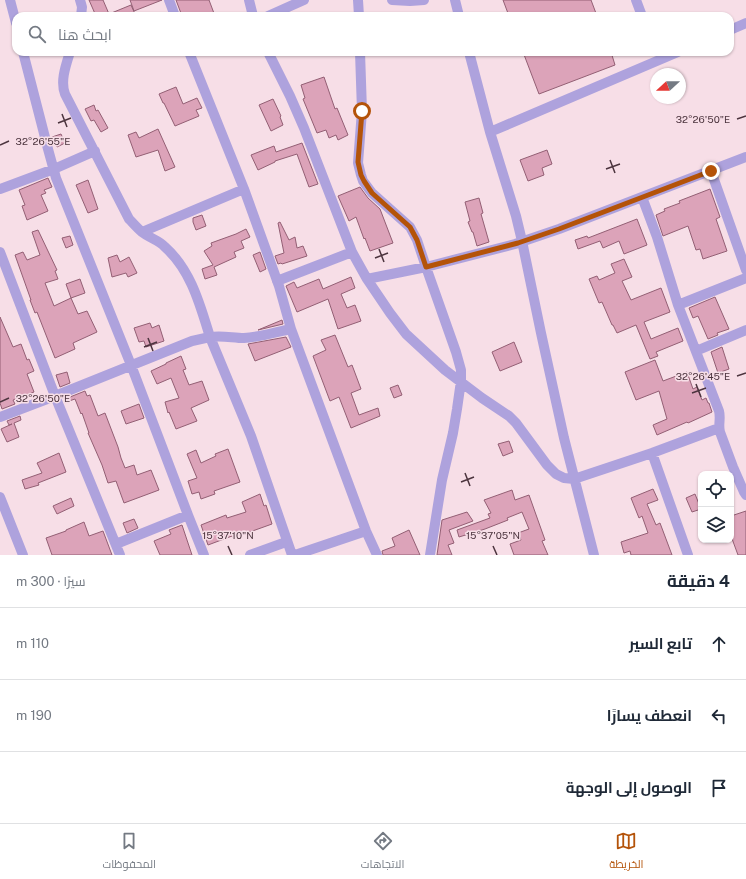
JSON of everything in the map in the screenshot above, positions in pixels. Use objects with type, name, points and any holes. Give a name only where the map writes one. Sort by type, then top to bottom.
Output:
[{"type":"street","points":[[10,0],[13,12]]},
{"type":"street","points":[[80,0],[81,12]]},
{"type":"street","points":[[169,0],[174,12]]},
{"type":"street","points":[[249,0],[252,12]]},
{"type":"street","points":[[277,12],[304,0]]},
{"type":"street","points":[[358,0],[359,12]]},
{"type":"street","points":[[392,0],[424,0]]},
{"type":"street","points":[[455,0],[458,12]]},
{"type":"street","points":[[636,0],[640,12]]},
{"type":"street","points":[[734,28],[746,23]]},
{"type":"street","points":[[24,56],[54,169],[62,193],[131,365],[204,555]]},
{"type":"street","points":[[69,56],[64,72],[63,91],[129,219],[142,232],[165,246],[177,259],[186,273],[199,301],[210,337],[251,436],[286,542],[292,555]]},
{"type":"street","points":[[191,56],[244,189],[277,281],[291,329],[366,530],[377,555]]},
{"type":"street","points":[[270,56],[304,128],[352,252],[367,279],[390,313],[406,334],[445,370],[509,416],[516,423],[547,465],[556,474],[564,478],[574,479],[652,453],[719,428]]},
{"type":"street","points":[[360,56],[362,111],[358,162],[361,175],[372,193],[410,227],[417,240],[461,370],[461,381],[454,426],[442,480],[430,555]]},
{"type":"street","points":[[470,56],[490,132],[516,216],[574,479],[594,555]]},
{"type":"street","points":[[490,132],[656,56]]},
{"type":"street","points":[[0,189],[95,152]]},
{"type":"street","points":[[367,279],[426,267],[522,241],[559,229],[746,157]]},
{"type":"street","points":[[711,171],[746,270]]},
{"type":"street","points":[[142,232],[244,189]]},
{"type":"street","points":[[642,197],[657,237],[678,305],[720,414],[719,428],[733,467],[746,495]]},
{"type":"street","points":[[0,252],[55,396],[120,555]]},
{"type":"street","points":[[277,281],[352,252]]},
{"type":"street","points":[[678,305],[746,278]]},
{"type":"street","points":[[0,417],[192,341],[218,336],[238,338],[254,337],[291,329]]},
{"type":"street","points":[[696,351],[746,330]]},
{"type":"street","points":[[652,453],[688,555]]},
{"type":"street","points":[[0,497],[23,555]]},
{"type":"street","points":[[116,544],[188,515]]},
{"type":"street","points":[[295,555],[366,530]]},
{"type":"street","points":[[250,555],[286,542]]},
{"type":"building","points":[[89,0],[103,0],[108,12],[94,12]]},
{"type":"building","points":[[130,0],[162,0],[134,11]]},
{"type":"building","points":[[176,0],[209,0],[214,12],[180,12]]},
{"type":"building","points":[[503,0],[591,0],[596,12],[508,12]]},
{"type":"building","points":[[131,5],[134,12],[114,12]]},
{"type":"building","points":[[525,56],[612,56],[615,65],[539,94]]},
{"type":"building","points":[[324,77],[335,109],[337,108],[348,135],[338,140],[336,135],[329,138],[326,130],[317,133],[303,99],[305,98],[301,85]]},
{"type":"building","points":[[176,87],[183,104],[197,98],[202,108],[196,110],[199,116],[175,126],[159,94]]},
{"type":"building","points":[[273,99],[281,116],[283,125],[271,131],[259,105]]},
{"type":"building","points":[[94,105],[96,111],[98,110],[108,128],[101,132],[94,120],[91,121],[85,109]]},
{"type":"building","points":[[158,129],[175,167],[165,171],[158,150],[136,157],[128,135],[136,132],[139,138]]},
{"type":"building","points":[[61,134],[65,143],[57,147],[52,137]]},
{"type":"building","points":[[302,143],[318,184],[309,187],[297,154],[275,161],[258,170],[251,155],[274,146],[276,152]]},
{"type":"building","points":[[547,150],[552,164],[542,168],[544,175],[528,181],[520,160]]},
{"type":"building","points":[[48,178],[52,187],[44,190],[46,193],[41,195],[48,211],[27,220],[22,206],[25,205],[19,190]]},
{"type":"building","points":[[88,180],[98,209],[88,213],[76,185]]},
{"type":"building","points":[[360,187],[368,198],[380,209],[393,243],[370,251],[356,217],[349,221],[338,196]]},
{"type":"building","points":[[710,189],[720,217],[716,219],[727,251],[703,259],[700,249],[696,250],[688,226],[663,236],[656,215],[665,211],[664,209],[680,203],[679,201]]},
{"type":"building","points":[[479,198],[483,213],[481,214],[489,242],[477,246],[468,222],[470,221],[465,202]]},
{"type":"building","points":[[202,215],[206,226],[196,230],[193,218]]},
{"type":"building","points":[[637,219],[647,245],[624,254],[619,241],[603,248],[600,241],[578,249],[575,240],[587,236],[588,238]]},
{"type":"building","points":[[280,222],[289,240],[295,237],[297,248],[303,246],[307,256],[278,264],[275,256],[284,253],[278,223]]},
{"type":"building","points":[[246,229],[250,237],[241,241],[244,248],[234,252],[236,257],[214,267],[217,275],[205,279],[202,269],[213,265],[204,251],[212,246],[211,243]]},
{"type":"building","points":[[38,230],[57,270],[55,271],[58,279],[45,283],[54,306],[71,298],[78,314],[87,311],[97,332],[73,343],[75,349],[55,358],[37,312],[35,313],[15,255],[23,252],[27,260],[40,255],[32,232]]},
{"type":"building","points":[[70,236],[73,245],[66,248],[62,238]]},
{"type":"building","points":[[260,252],[266,269],[260,272],[253,255]]},
{"type":"building","points":[[117,255],[120,262],[129,257],[137,273],[128,277],[126,273],[112,277],[108,258]]},
{"type":"building","points":[[624,259],[632,277],[622,281],[631,300],[661,288],[670,312],[644,322],[651,339],[678,328],[683,341],[656,352],[658,356],[650,359],[636,325],[617,333],[602,302],[599,303],[589,279],[597,276],[599,280],[615,273],[611,264]]},
{"type":"building","points":[[351,277],[355,288],[341,294],[347,308],[355,305],[361,321],[338,329],[328,299],[297,312],[286,286],[294,282],[297,288],[319,279],[323,289]]},
{"type":"building","points":[[80,279],[85,293],[71,298],[66,284]]},
{"type":"building","points":[[715,297],[729,329],[717,333],[718,335],[708,339],[698,316],[693,318],[689,308]]},
{"type":"building","points":[[0,317],[13,347],[21,344],[27,360],[29,359],[34,371],[27,374],[34,392],[13,400],[15,404],[2,409],[0,403]]},
{"type":"building","points":[[282,320],[283,324],[258,330]]},
{"type":"building","points":[[150,323],[152,328],[159,325],[164,341],[146,347],[144,341],[139,342],[134,328]]},
{"type":"building","points":[[335,335],[348,367],[352,365],[361,389],[351,393],[359,415],[378,408],[380,416],[351,428],[339,397],[330,401],[313,356],[326,350],[321,340]]},
{"type":"building","points":[[286,337],[291,347],[255,361],[248,344]]},
{"type":"building","points":[[514,342],[522,362],[500,371],[492,352]]},
{"type":"building","points":[[722,347],[729,369],[718,373],[711,352]]},
{"type":"building","points":[[181,356],[186,369],[183,370],[189,385],[202,381],[209,400],[191,408],[197,421],[176,429],[169,412],[168,413],[165,402],[179,398],[171,378],[157,384],[151,371]]},
{"type":"building","points":[[655,360],[663,381],[687,372],[693,389],[697,387],[702,400],[706,398],[712,412],[657,435],[653,425],[667,419],[659,391],[636,400],[625,372]]},
{"type":"building","points":[[67,372],[70,383],[60,387],[56,375]]},
{"type":"building","points":[[398,385],[402,395],[394,398],[390,388]]},
{"type":"building","points":[[85,391],[87,396],[90,395],[98,416],[105,413],[125,468],[134,465],[137,475],[151,470],[159,490],[124,503],[116,481],[108,483],[88,433],[82,413],[81,414],[75,399],[66,402],[65,399]]},
{"type":"building","points":[[139,404],[144,418],[126,424],[121,411]]},
{"type":"building","points":[[20,416],[21,420],[14,423],[19,437],[7,442],[1,429],[12,424],[9,425],[7,421]]},
{"type":"building","points":[[509,441],[513,452],[503,456],[498,444]]},
{"type":"building","points":[[228,449],[240,482],[214,491],[215,494],[201,499],[199,492],[192,494],[188,481],[197,478],[187,454],[196,450],[201,463],[216,456],[215,454]]},
{"type":"building","points":[[59,453],[66,472],[38,483],[39,485],[25,489],[22,480],[42,473],[37,463]]},
{"type":"building","points":[[653,489],[658,500],[647,504],[656,525],[660,523],[672,555],[631,555],[630,551],[624,553],[621,542],[648,533],[642,516],[639,518],[631,498]]},
{"type":"building","points":[[512,490],[515,500],[529,495],[545,540],[542,541],[548,555],[514,555],[510,544],[521,540],[518,533],[529,529],[522,512],[507,518],[508,520],[459,537],[457,530],[490,518],[488,514],[491,513],[484,500]]},
{"type":"building","points":[[260,494],[264,506],[266,505],[272,524],[208,545],[201,525],[226,515],[227,518],[246,512],[242,502]]},
{"type":"building","points":[[695,494],[698,502],[698,510],[692,512],[686,498]]},
{"type":"building","points":[[71,498],[74,506],[57,514],[53,506]]},
{"type":"building","points":[[746,511],[746,555],[738,555],[734,543],[734,515]]},
{"type":"building","points":[[467,512],[473,521],[449,530],[454,543],[448,545],[452,555],[437,555],[442,520]]},
{"type":"building","points":[[134,519],[138,528],[127,533],[123,523]]},
{"type":"building","points":[[84,522],[89,536],[103,531],[112,555],[52,555],[46,538],[66,531]]},
{"type":"building","points":[[182,525],[192,555],[160,555],[154,541],[171,534],[169,530]]},
{"type":"building","points":[[409,530],[420,555],[383,555],[382,551],[395,546],[392,538]]},
{"type":"route","points":[[362,111],[358,162],[361,175],[368,189],[410,227],[417,240],[426,267],[518,243],[559,229],[711,171]]}]
